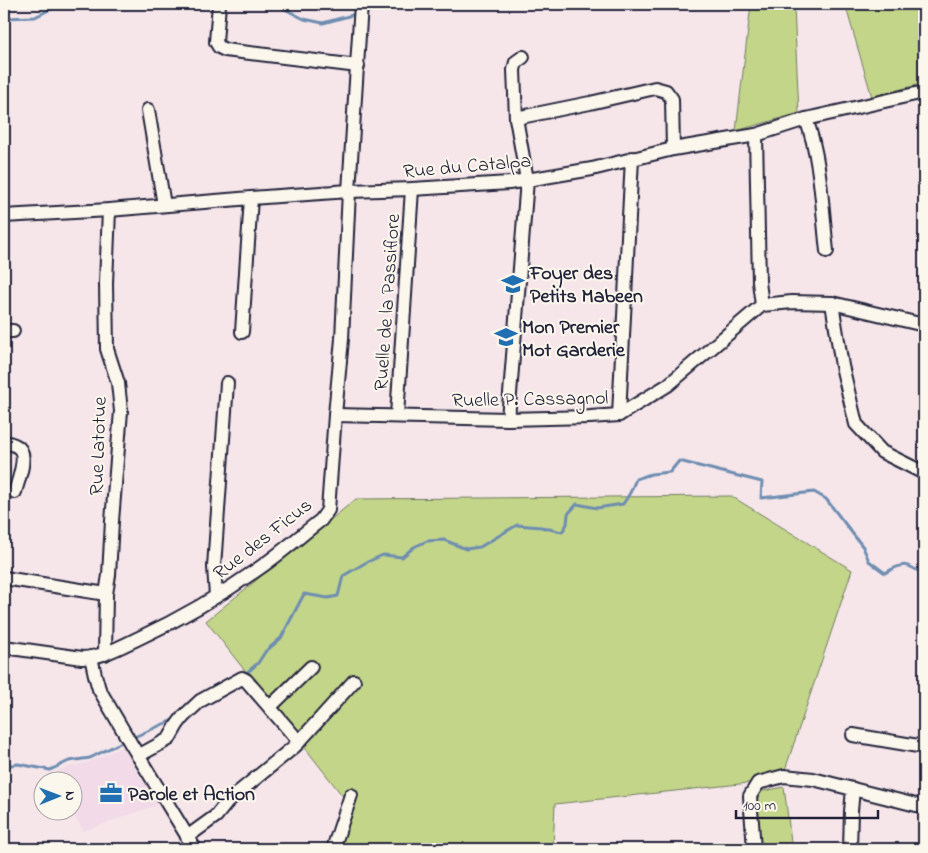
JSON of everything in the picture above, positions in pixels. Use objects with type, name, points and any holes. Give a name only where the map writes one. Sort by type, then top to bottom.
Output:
[{"type":"street","points":[[219,4],[216,42],[218,47],[224,50],[358,66]]},
{"type":"street","name":"Rue des Ficus","points":[[4,647],[82,658],[105,654],[162,627],[259,569],[321,520],[328,510],[342,340],[361,4]]},
{"type":"street","points":[[508,419],[527,180],[516,118],[514,70],[516,62],[523,57]]},
{"type":"street","points":[[516,118],[655,88],[666,91],[672,99],[673,149]]},
{"type":"street","name":"Rue du Catalpa","points":[[4,216],[109,210],[349,191],[509,183],[592,169],[673,149],[756,135],[806,119],[924,92]]},
{"type":"street","points":[[148,110],[164,206]]},
{"type":"street","points":[[806,119],[811,134],[819,177],[827,250]]},
{"type":"street","points":[[756,135],[759,282],[762,305],[792,302],[832,303],[924,324]]},
{"type":"street","points":[[619,415],[632,158]]},
{"type":"street","name":"Ruelle de la Passiflore","points":[[397,416],[412,189]]},
{"type":"street","points":[[242,332],[251,198]]},
{"type":"street","name":"Rue Latotue","points":[[105,654],[106,594],[121,411],[118,383],[107,349],[106,283],[109,210]]},
{"type":"street","points":[[832,303],[842,366],[856,424],[882,452],[924,473]]},
{"type":"street","name":"Ruelle P. Cassagnol","points":[[335,415],[508,419],[619,415],[668,385],[762,305]]},
{"type":"street","points":[[216,596],[214,567],[227,383]]},
{"type":"street","points":[[4,442],[20,448],[23,454],[15,492]]},
{"type":"street","points":[[4,578],[106,594]]},
{"type":"street","points":[[91,657],[99,689],[194,849]]},
{"type":"street","points":[[270,707],[311,667]]},
{"type":"street","points":[[138,756],[169,739],[183,717],[200,700],[239,679],[246,680],[298,743]]},
{"type":"street","points":[[187,837],[216,816],[228,801],[298,743],[354,681]]},
{"type":"street","points":[[853,735],[924,747]]},
{"type":"street","points":[[754,849],[750,796],[758,783],[784,776],[813,780],[924,807]]},
{"type":"street","points":[[850,849],[850,811],[853,789]]},
{"type":"street","points":[[333,849],[351,796]]},
{"type":"shaded area","name":"Parole et Action","points":[[123,747],[157,805],[84,831],[76,820],[82,820],[82,770],[59,770],[86,763]]},
{"type":"green space","points":[[751,4],[805,4],[794,7],[799,113],[736,131]]},
{"type":"green space","points":[[845,4],[920,4],[924,9],[924,83],[872,97]]},
{"type":"green space","points":[[731,496],[852,570],[785,770],[749,783],[555,804],[553,849],[329,849],[345,799],[206,621],[356,499]]},
{"type":"green space","points":[[784,787],[792,849],[756,849],[753,793]]},
{"type":"waterway","points":[[4,18],[35,17],[61,4]]},
{"type":"waterway","points":[[275,4],[304,19],[323,23],[356,14]]},
{"type":"waterway","points":[[365,12],[399,4]]},
{"type":"waterway","points":[[243,676],[281,638],[304,594],[328,598],[338,596],[343,576],[365,563],[383,555],[402,557],[414,547],[427,541],[444,540],[466,549],[480,547],[517,525],[541,527],[562,532],[567,524],[568,514],[577,504],[597,508],[623,504],[636,479],[651,474],[670,472],[679,461],[762,482],[761,498],[814,492],[826,499],[863,547],[869,561],[885,573],[905,565],[924,575]]},
{"type":"waterway","points":[[132,738],[177,718]]},
{"type":"waterway","points":[[4,766],[18,764],[50,770],[69,761],[90,758],[126,740]]},
{"type":"place","name":"Foyer des Petits Mabeen","points":[[513,284]]},
{"type":"place","name":"Mon Premier Mot Garderie","points":[[506,337]]},
{"type":"place","name":"Parole et Action","points":[[111,793]]}]
